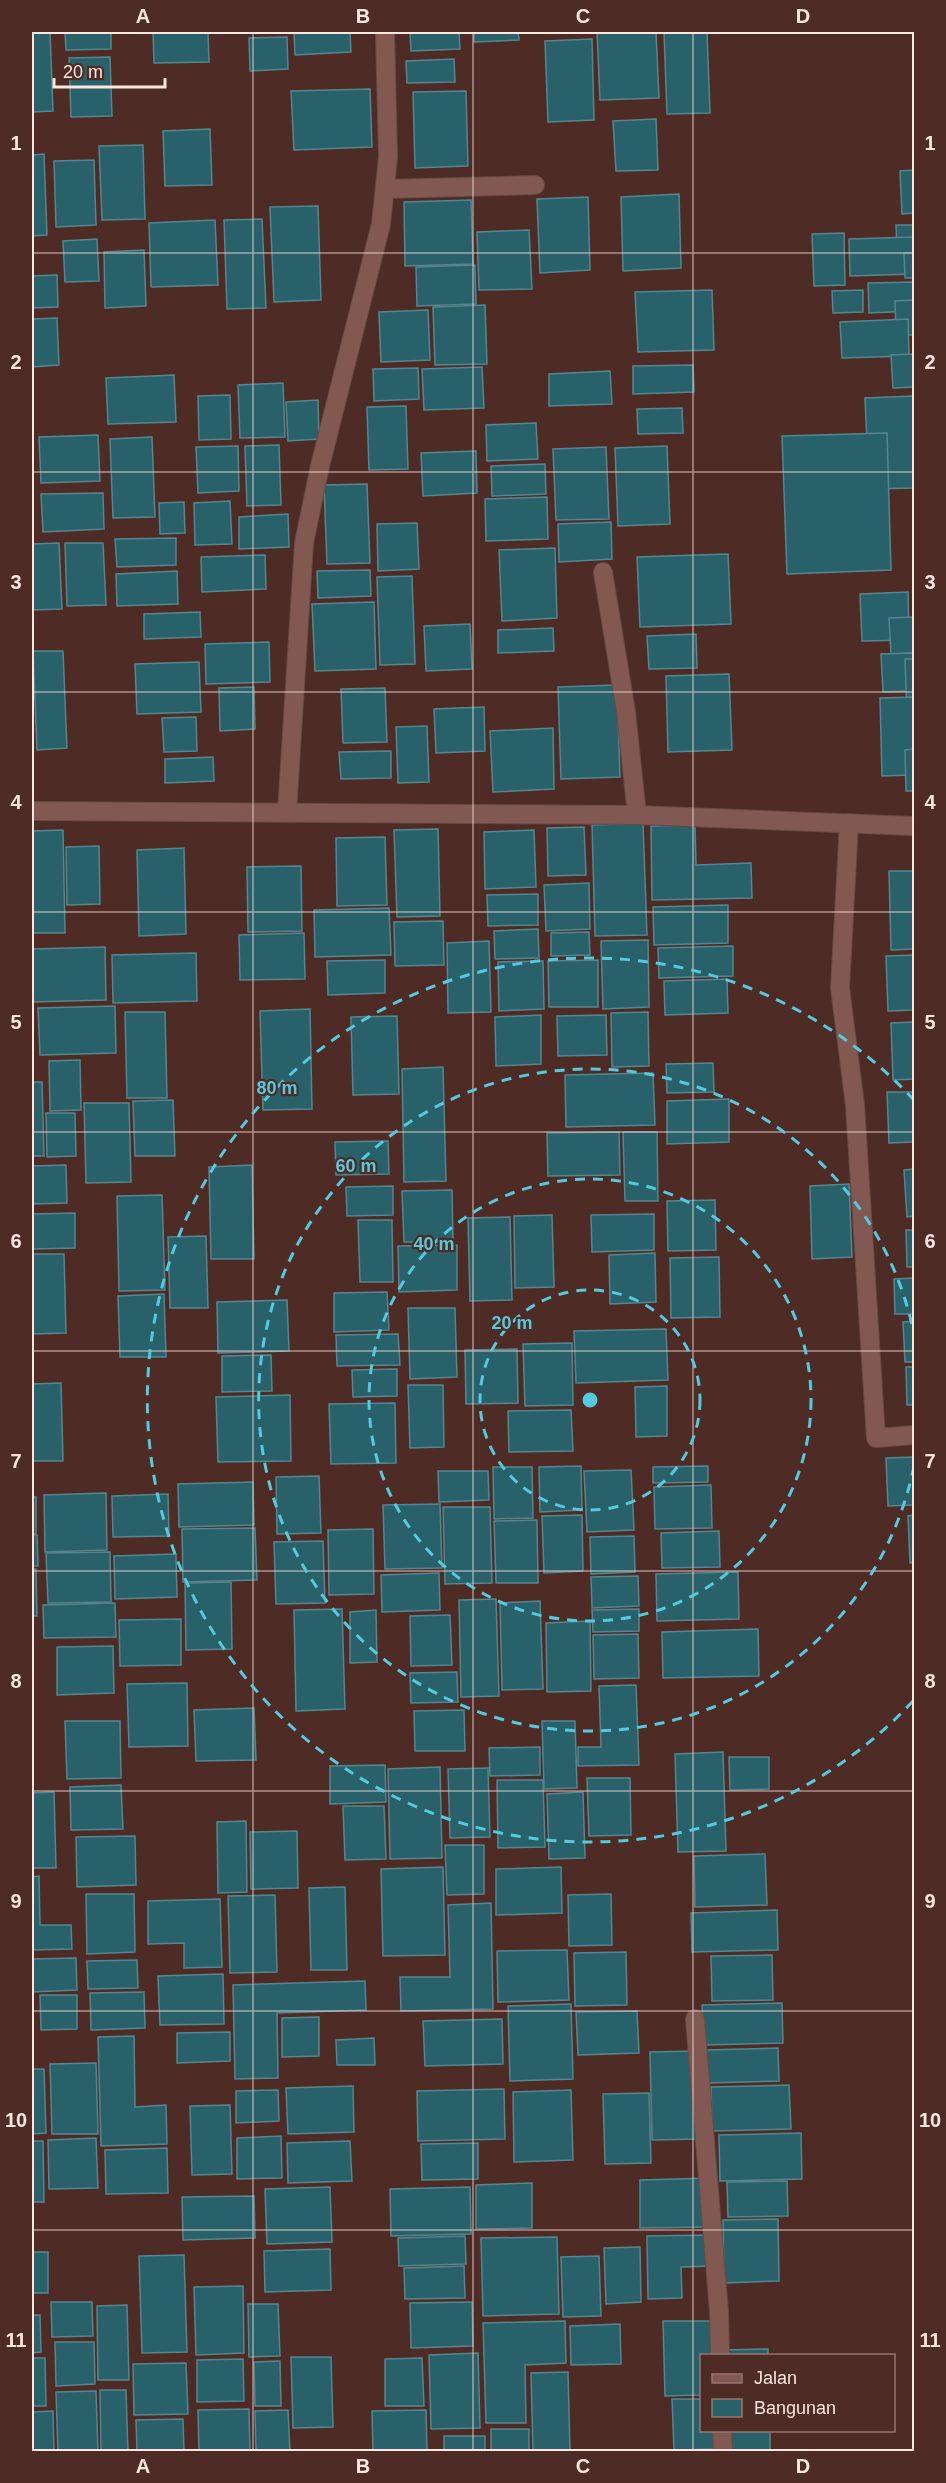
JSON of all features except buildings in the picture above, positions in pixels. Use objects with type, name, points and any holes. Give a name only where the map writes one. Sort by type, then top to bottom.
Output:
[{"type":"street","points":[[287,812],[304,543],[320,466],[348,365],[381,224],[386,189],[385,32]]},
{"type":"street","points":[[386,189],[535,185]]},
{"type":"street","points":[[603,572],[626,712],[637,815]]},
{"type":"street","points":[[32,811],[637,815],[915,826]]},
{"type":"street","points":[[849,823],[840,988],[855,1105],[876,1437],[915,1435]]},
{"type":"street","points":[[695,2019],[719,2312],[720,2354]]},
{"type":"street","points":[[722,2432],[723,2451]]}]
